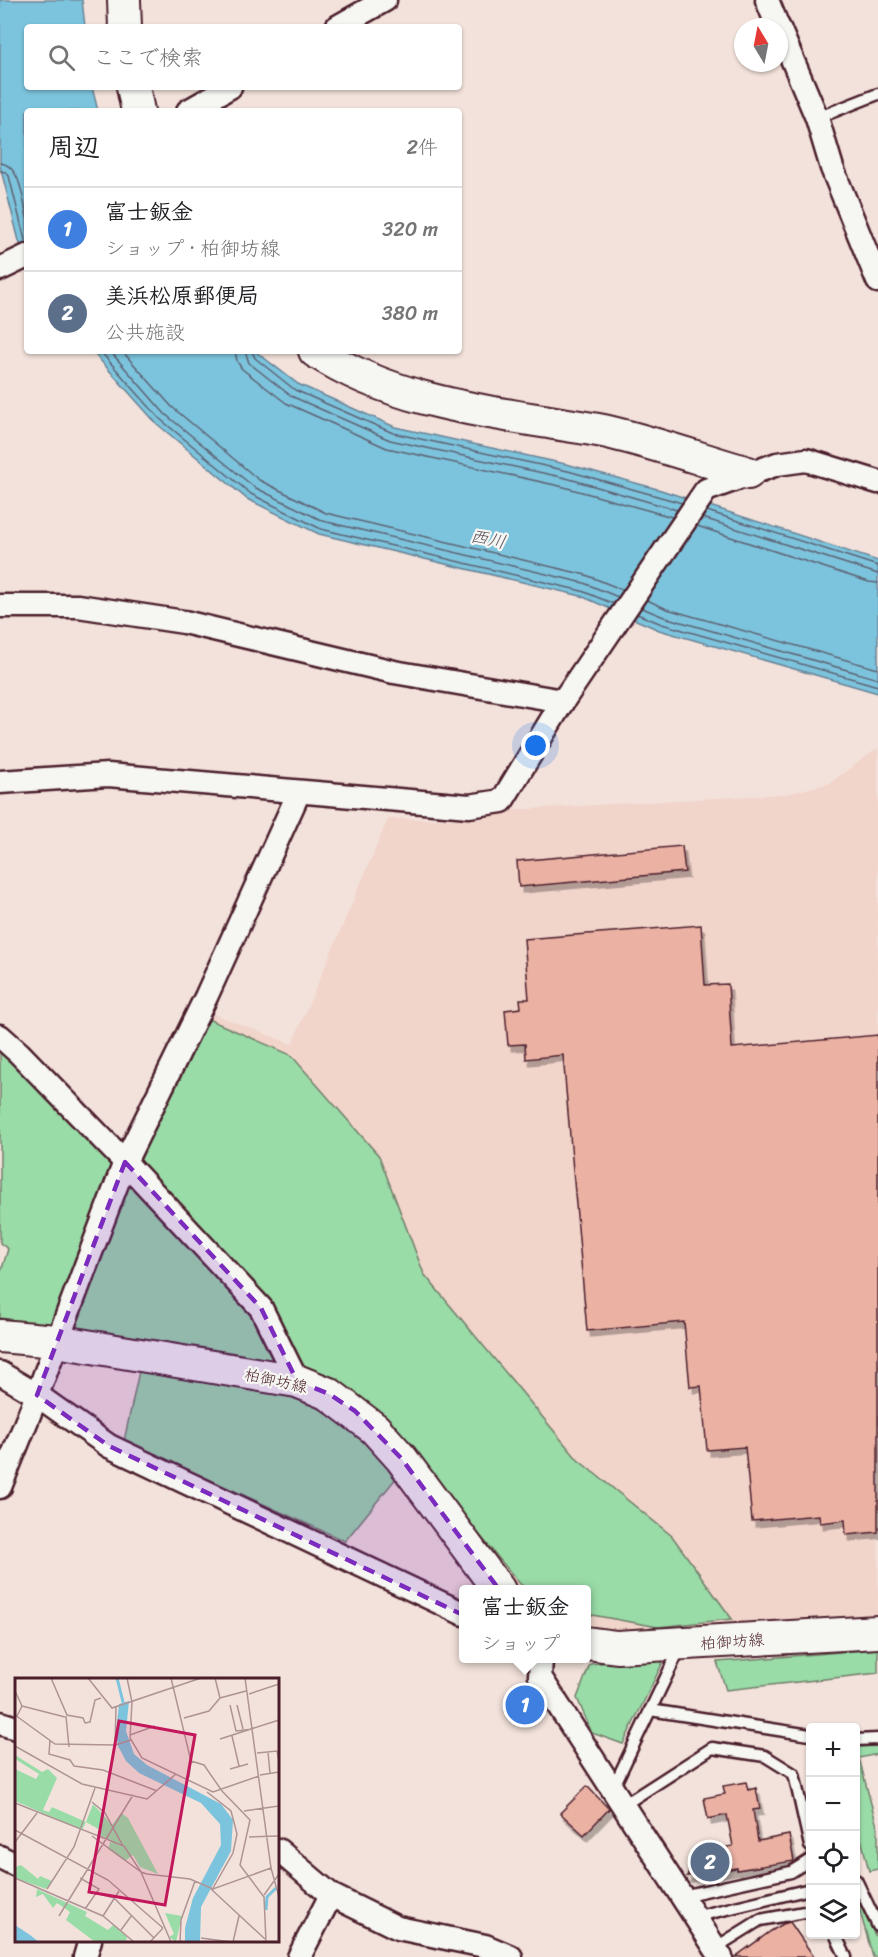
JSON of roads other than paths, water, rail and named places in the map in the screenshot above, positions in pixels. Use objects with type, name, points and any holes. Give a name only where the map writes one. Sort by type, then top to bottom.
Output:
[{"type":"main road","points":[[124,0],[125,24]]},
{"type":"main road","points":[[134,90],[137,108]]},
{"type":"main road","points":[[320,354],[359,376],[405,394],[472,410],[611,433],[748,473]]},
{"type":"main road","name":"柏御坊線","points":[[0,1336],[57,1341],[297,1381],[329,1394],[375,1429],[400,1458],[495,1585]]},
{"type":"main road","name":"柏御坊線","points":[[591,1644],[617,1647],[681,1645],[878,1632]]},
{"type":"street","points":[[342,24],[385,0]]},
{"type":"street","points":[[767,0],[775,18]]},
{"type":"street","points":[[788,49],[817,118],[832,168],[878,281]]},
{"type":"street","points":[[193,108],[225,90]]},
{"type":"street","points":[[0,782],[108,776],[469,806],[502,801],[562,701],[706,490],[777,464],[806,460],[878,482]]},
{"type":"street","points":[[0,606],[78,606],[184,622],[394,672],[562,701]]},
{"type":"street","points":[[0,1487],[124,1162],[206,997],[298,792]]},
{"type":"street","points":[[0,1036],[124,1162],[261,1308],[297,1381]]},
{"type":"street","points":[[0,1373],[37,1395],[110,1446],[459,1612]]},
{"type":"street","points":[[541,1663],[540,1677],[718,1952]]},
{"type":"street","points":[[0,1723],[15,1728]]},
{"type":"street","points":[[279,1851],[332,1895],[398,1928],[485,1946],[511,1957]]},
{"type":"street","points":[[0,1857],[15,1864]]},
{"type":"street","points":[[299,1957],[332,1895]]},
{"type":"street","points":[[85,1957],[90,1942]]},
{"type":"lane","points":[[817,118],[878,94]]},
{"type":"lane","points":[[617,1798],[650,1710],[681,1645]]},
{"type":"lane","points":[[650,1710],[806,1735]]},
{"type":"lane","points":[[860,1740],[878,1739]]},
{"type":"lane","points":[[617,1798],[712,1748],[765,1756],[794,1774],[807,1831]]},
{"type":"lane","points":[[681,1896],[791,1872],[806,1863]]},
{"type":"lane","points":[[858,1885],[878,1926]]},
{"type":"lane","points":[[694,1917],[806,1890]]},
{"type":"lane","points":[[718,1952],[760,1920],[806,1912]]},
{"type":"lane","points":[[837,1939],[846,1957]]},
{"type":"water","points":[[0,0],[82,0],[85,24],[24,24],[24,90],[93,90],[97,108],[24,108],[24,254],[0,166]]},
{"type":"water","name":"西川","points":[[95,354],[259,354],[298,384],[395,427],[570,465],[661,490],[878,561],[878,693],[659,630],[581,596],[319,534],[247,499],[156,423]]},
{"type":"place","name":"富士鈑金","points":[[525,1705]]},
{"type":"place","name":"美浜松原郵便局","points":[[710,1862]]}]
